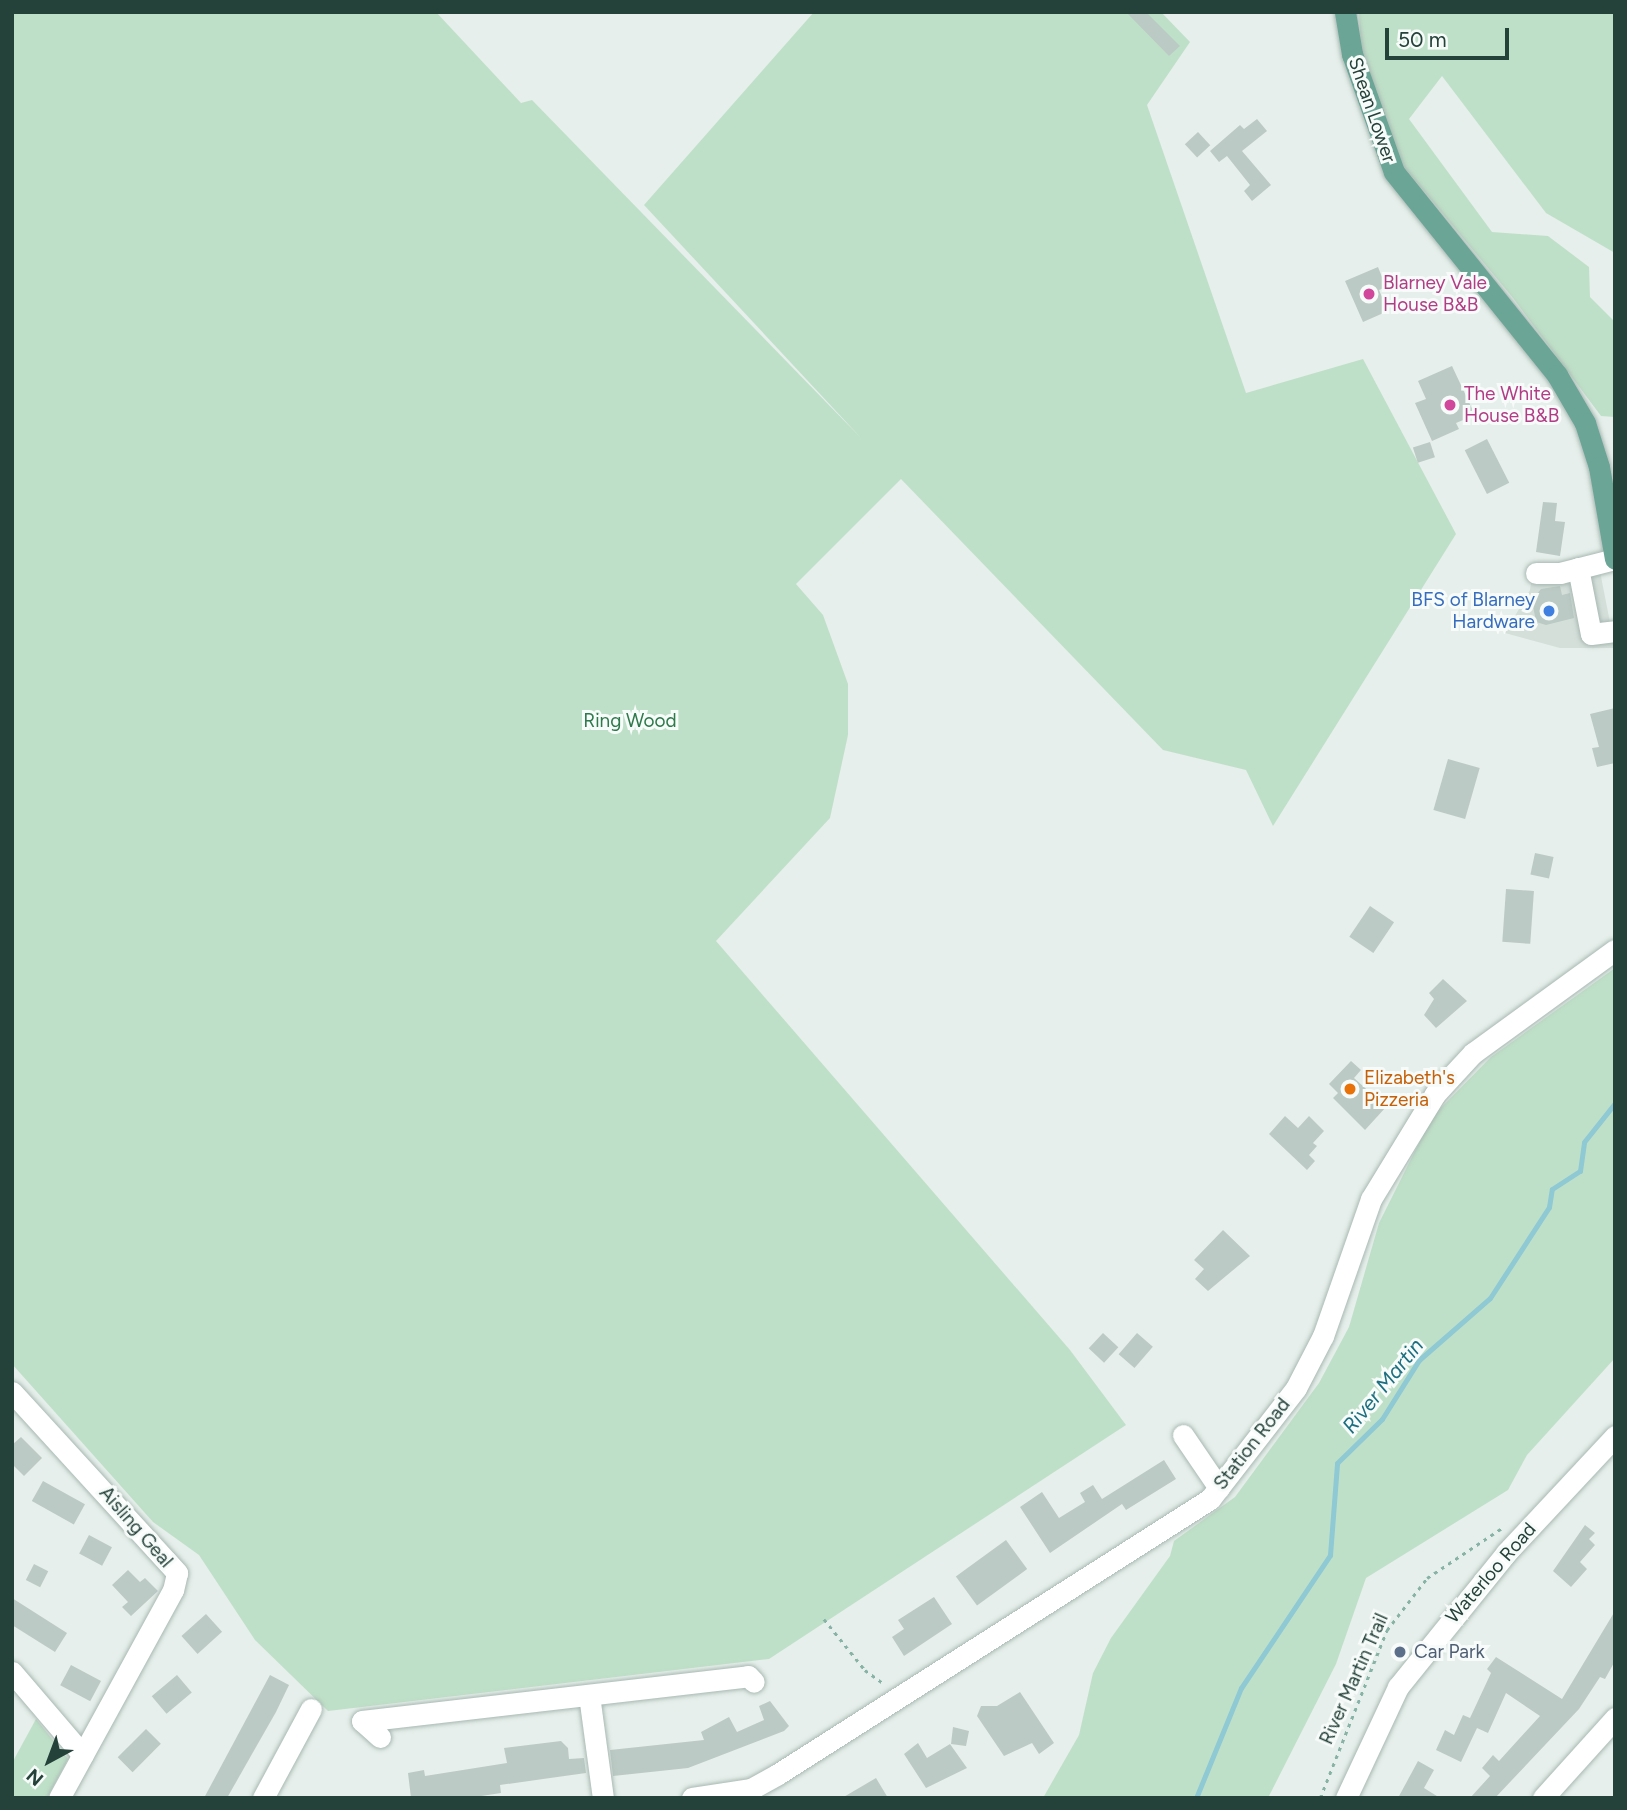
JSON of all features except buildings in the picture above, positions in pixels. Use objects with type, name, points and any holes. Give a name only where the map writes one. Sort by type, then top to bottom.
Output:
[{"type":"main road","name":"Shean Lower","points":[[1345,12],[1352,54],[1394,172],[1557,375],[1585,423],[1608,482],[1614,552]]},
{"type":"street","points":[[1536,573],[1578,568],[1614,552]]},
{"type":"street","points":[[1578,568],[1591,634],[1615,631]]},
{"type":"street","name":"Station Road","points":[[692,1798],[751,1789],[778,1774],[1108,1567],[1219,1488],[1296,1388],[1324,1336],[1371,1199],[1434,1094],[1473,1053],[1615,950]]},
{"type":"street","name":"Aisling Geal","points":[[12,1392],[177,1573],[173,1590],[59,1798]]},
{"type":"street","points":[[1183,1435],[1219,1488]]},
{"type":"street","name":"Waterloo Road","points":[[1346,1798],[1398,1686],[1506,1553],[1615,1436]]},
{"type":"street","points":[[12,1672],[83,1755]]},
{"type":"street","points":[[380,1737],[362,1721],[748,1676],[754,1682]]},
{"type":"street","points":[[589,1695],[603,1798]]},
{"type":"street","points":[[263,1798],[311,1709]]},
{"type":"street","points":[[1543,1798],[1615,1718]]},
{"type":"path","name":"River Martin Trail","points":[[1320,1798],[1387,1630],[1404,1604],[1427,1578],[1504,1527]]},
{"type":"path","points":[[824,1619],[865,1670],[881,1684],[890,1684]]},
{"type":"shaded area","points":[[1597,556],[1615,648],[1560,648],[1505,633],[1530,590],[1534,564],[1556,568]]},
{"type":"green space","name":"Ring Wood","points":[[12,12],[436,12],[521,103],[532,100],[861,438],[644,205],[814,12],[1161,12],[1190,42],[1147,105],[1246,393],[1363,359],[1456,534],[1273,826],[1246,770],[1163,750],[901,479],[796,584],[823,615],[848,684],[848,735],[830,818],[716,941],[1070,1350],[1126,1425],[769,1659],[328,1711],[255,1640],[199,1555],[153,1522],[12,1364]]},
{"type":"green space","points":[[1359,12],[1615,12],[1615,253],[1546,213],[1442,76],[1409,119],[1492,232],[1548,236],[1589,267],[1590,297],[1615,322],[1615,417],[1601,416],[1513,298],[1399,161],[1361,50]]},
{"type":"green space","points":[[1615,968],[1615,1358],[1527,1455],[1508,1490],[1366,1578],[1336,1664],[1268,1798],[1043,1798],[1079,1735],[1093,1673],[1111,1638],[1170,1556],[1174,1541],[1235,1497],[1319,1383],[1349,1327],[1379,1223],[1432,1117],[1491,1057]]},
{"type":"green space","points":[[36,1719],[68,1759],[47,1798],[12,1798],[12,1763]]},
{"type":"waterway","name":"River Martin","points":[[1196,1798],[1241,1688],[1330,1555],[1337,1463],[1382,1419],[1419,1360],[1490,1298],[1549,1207],[1552,1189],[1580,1171],[1584,1142],[1615,1103]]},
{"type":"place","name":"Blarney Vale House B&B","points":[[1369,294]]},
{"type":"place","name":"The White House B&B","points":[[1450,405]]},
{"type":"place","name":"BFS of Blarney Hardware","points":[[1549,611]]},
{"type":"place","name":"Elizabeth's Pizzeria","points":[[1350,1089]]},
{"type":"place","name":"Car Park","points":[[1400,1652]]}]
